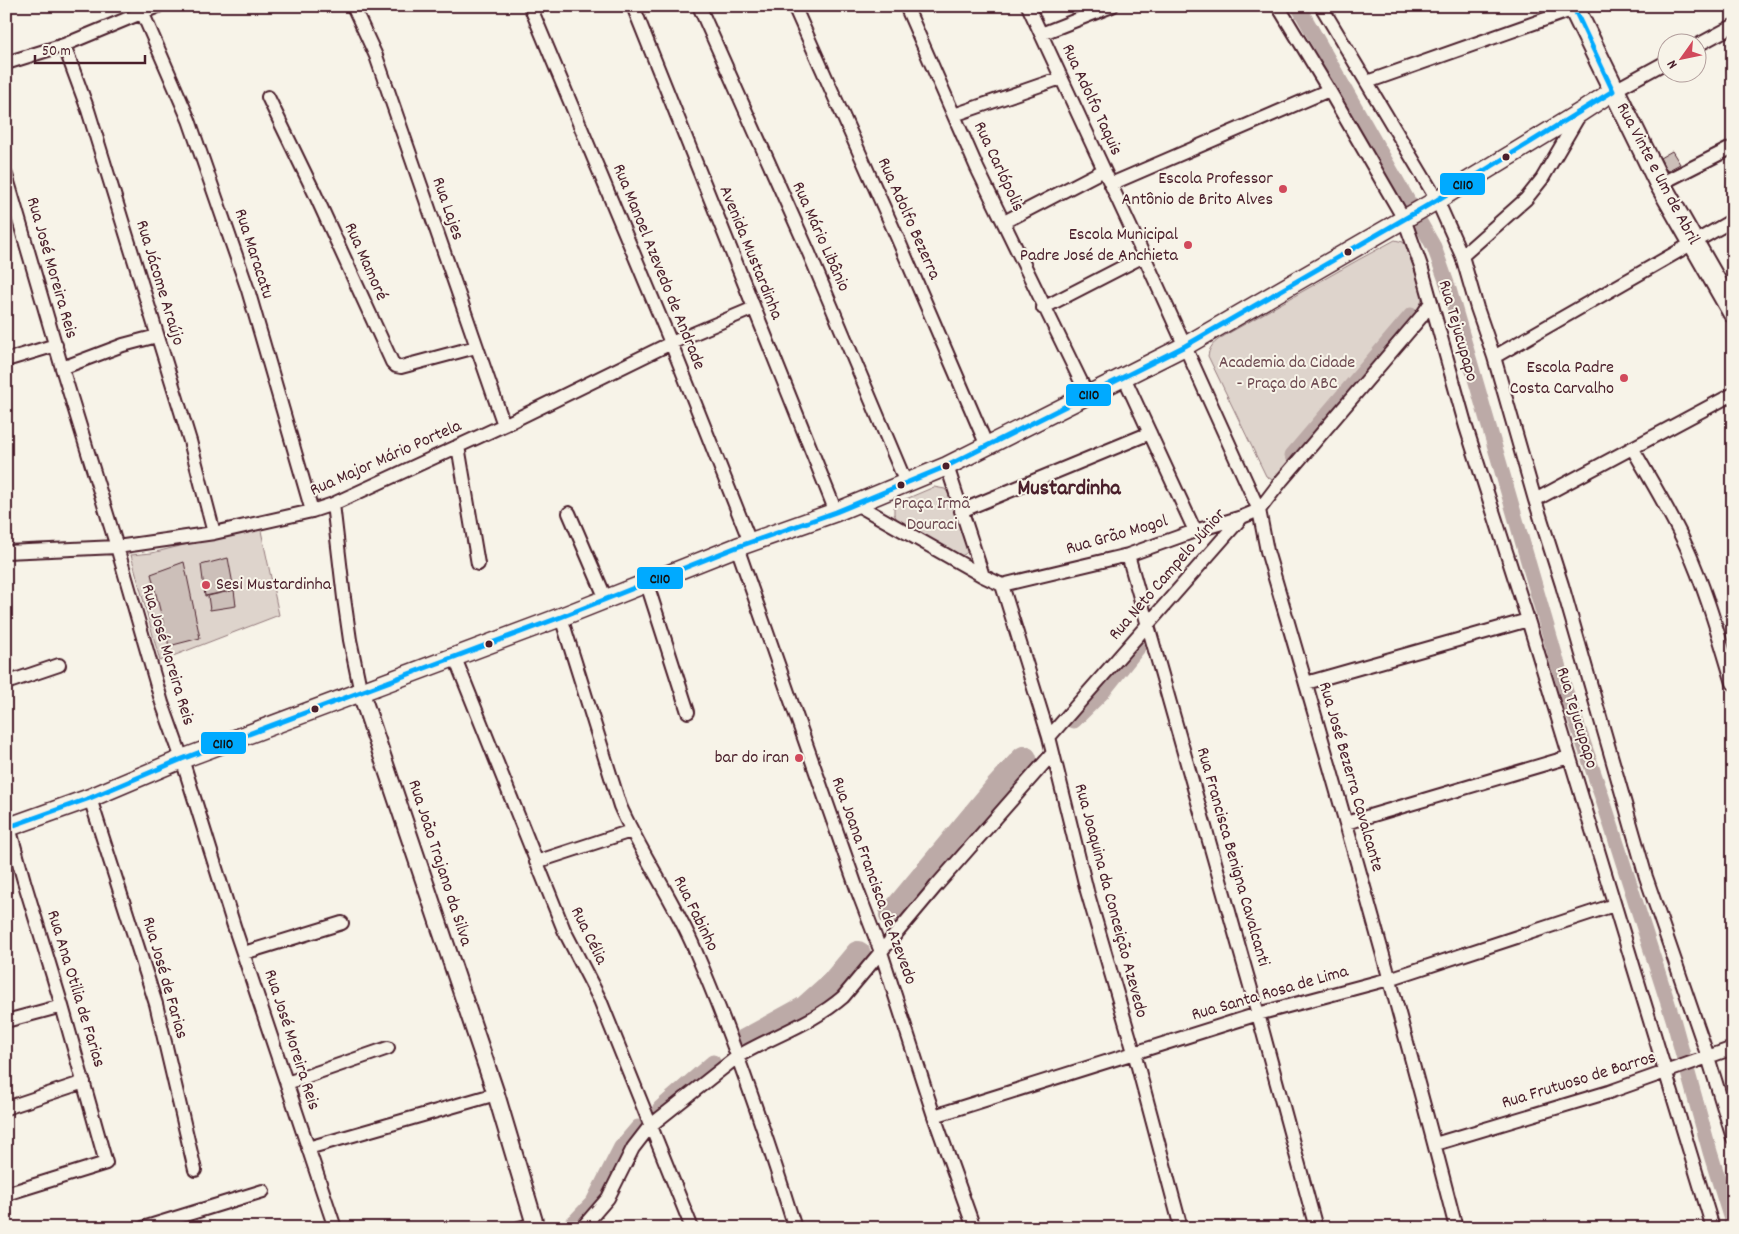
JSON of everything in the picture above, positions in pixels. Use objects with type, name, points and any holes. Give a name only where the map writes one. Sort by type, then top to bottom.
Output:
[{"type":"main road","name":"Rua Vinte e Um de Abril","points":[[1573,7],[1660,184],[1733,312]]},
{"type":"main road","points":[[8,827],[90,798],[182,759],[455,658],[647,584],[743,544],[836,512],[947,466],[1184,346],[1434,202],[1613,91]]},
{"type":"street","points":[[6,63],[64,45],[158,6]]},
{"type":"street","name":"Rua Lajes","points":[[353,6],[376,56],[504,425]]},
{"type":"street","name":"Rua Manoel Azevedo de Andrade","points":[[530,6],[671,343],[743,544]]},
{"type":"street","name":"Avenida Mustardinha","points":[[633,6],[836,512]]},
{"type":"street","name":"Rua Mário Libânio","points":[[699,6],[809,253],[906,483]]},
{"type":"street","name":"Rua Adolfo Bezerra","points":[[794,6],[897,237],[987,446]]},
{"type":"street","name":"Rua Carlópolis","points":[[906,6],[977,168],[1043,308],[1088,396]]},
{"type":"street","name":"Rua Adolfo Taquis","points":[[1028,6],[1184,346]]},
{"type":"street","points":[[1041,34],[1112,6]]},
{"type":"street","name":"Rua Tejucupapo","points":[[1278,6],[1406,218],[1466,427],[1528,620],[1614,905],[1670,1070],[1713,1228]]},
{"type":"street","name":"Rua Tejucupapo","points":[[1321,6],[1367,82],[1462,256],[1562,585],[1646,877],[1703,1058],[1733,1138]]},
{"type":"street","points":[[1367,82],[1573,7]]},
{"type":"street","name":"Rua Maracatu","points":[[142,14],[189,120],[244,280],[312,511]]},
{"type":"street","points":[[1706,41],[1733,26]]},
{"type":"street","name":"Rua Jácome Araújo","points":[[64,45],[88,110],[190,441],[214,533]]},
{"type":"street","points":[[1613,91],[1656,67]]},
{"type":"street","points":[[954,115],[1061,78]]},
{"type":"street","points":[[1111,184],[1329,90]]},
{"type":"street","name":"Rua Mamoré","points":[[268,97],[392,362],[396,366],[401,367],[476,347]]},
{"type":"street","points":[[1462,256],[1526,199],[1542,179],[1581,112]]},
{"type":"street","points":[[1660,184],[1733,147]]},
{"type":"street","points":[[1004,222],[1104,170]]},
{"type":"street","name":"Rua José Moreira Reis","points":[[6,175],[162,703],[335,1228]]},
{"type":"street","points":[[1494,357],[1733,220]]},
{"type":"street","points":[[1043,308],[1144,256]]},
{"type":"street","points":[[1259,510],[1431,302]]},
{"type":"street","name":"Rua Major Mário Portela","points":[[6,552],[117,547],[214,533],[312,511],[334,504],[504,425],[671,343],[754,308]]},
{"type":"street","points":[[62,368],[123,345],[157,336]]},
{"type":"street","points":[[6,360],[56,345]]},
{"type":"street","name":"Rua José Bezerra Cavalcante","points":[[1184,346],[1259,510],[1267,551],[1346,823],[1435,1144],[1456,1228]]},
{"type":"street","points":[[1124,377],[1195,531]]},
{"type":"street","points":[[1535,500],[1733,394]]},
{"type":"street","points":[[961,511],[1150,433]]},
{"type":"street","points":[[458,446],[478,564]]},
{"type":"street","points":[[1633,449],[1685,544],[1719,634],[1733,683]]},
{"type":"street","points":[[947,466],[983,576]]},
{"type":"street","name":"Rua João Trajano da Silva","points":[[334,504],[344,598],[361,693],[496,1094],[535,1226]]},
{"type":"street","points":[[856,504],[1002,585]]},
{"type":"street","name":"Rua Neto Campelo Júnior","points":[[1049,737],[1242,517],[1259,510]]},
{"type":"street","points":[[569,513],[606,599]]},
{"type":"street","name":"Rua Grão Mogol","points":[[1002,585],[1128,555],[1195,531],[1242,517]]},
{"type":"street","name":"Rua Joana Francisca de Azevedo","points":[[743,544],[858,892],[881,952],[934,1116],[974,1228]]},
{"type":"street","name":"Rua Francisca Benigna Cavalcanti","points":[[1128,555],[1258,1014],[1316,1228]]},
{"type":"street","points":[[647,584],[688,712]]},
{"type":"street","name":"Rua Joaquina da Conceição Azevedo","points":[[1002,585],[1049,737],[1087,891],[1134,1052],[1181,1228]]},
{"type":"street","name":"Rua Fabinho","points":[[561,617],[620,806],[631,831],[671,900],[695,950],[737,1057],[795,1228]]},
{"type":"street","points":[[1306,683],[1528,620]]},
{"type":"street","name":"Rua Célia","points":[[455,658],[564,930],[600,1000],[692,1228]]},
{"type":"street","points":[[6,683],[59,665]]},
{"type":"street","points":[[582,1228],[608,1198],[633,1148],[650,1126],[737,1057],[828,1010],[843,997],[1052,754]]},
{"type":"street","points":[[1346,823],[1569,757]]},
{"type":"street","name":"Rua José de Farias","points":[[90,798],[156,1004],[195,1170]]},
{"type":"street","name":"Rua Ana Otilia de Farias","points":[[6,1194],[106,1163],[62,1006],[8,827]]},
{"type":"street","points":[[536,862],[631,831]]},
{"type":"street","name":"Rua Santa Rosa de Lima","points":[[934,1116],[1258,1014],[1389,979],[1614,905]]},
{"type":"street","points":[[244,954],[342,923]]},
{"type":"street","points":[[6,1021],[62,1006]]},
{"type":"street","points":[[287,1083],[388,1048]]},
{"type":"street","name":"Rua Frutuoso de Barros","points":[[1435,1144],[1608,1092],[1733,1048]]},
{"type":"street","points":[[6,1108],[84,1082]]},
{"type":"street","points":[[308,1148],[496,1094]]},
{"type":"street","points":[[143,1228],[263,1191]]},
{"type":"street","points":[[519,1228],[535,1226]]},
{"type":"green space","name":"Academia da Cidade - Praça do ABC","points":[[1395,240],[1403,242],[1406,246],[1423,295],[1418,313],[1274,481],[1266,476],[1208,356],[1211,348],[1215,342],[1229,333]]},
{"type":"green space","name":"Praça Irmã Douraci","points":[[934,487],[945,489],[950,496],[970,544],[964,555],[960,556],[898,521],[894,514],[894,507],[899,502]]},
{"type":"green space","name":"Sesi Mustardinha","points":[[260,526],[279,615],[160,661],[131,555],[152,553]]},
{"type":"building","points":[[1672,151],[1680,164],[1667,171],[1660,158]]},
{"type":"building","points":[[228,558],[234,590],[205,596],[201,565]]},
{"type":"building","points":[[184,562],[200,638],[169,646],[151,574]]},
{"type":"building","points":[[234,590],[236,606],[210,610],[208,596]]},
{"type":"waterway","points":[[1298,6],[1434,247],[1449,289],[1566,692],[1602,797],[1673,1019],[1733,1226]]},
{"type":"waterway","points":[[1292,455],[1411,315]]},
{"type":"waterway","points":[[1074,721],[1102,693],[1138,648]]},
{"type":"waterway","points":[[892,915],[1024,759]]},
{"type":"waterway","points":[[745,1042],[805,1009],[833,984],[858,954]]},
{"type":"waterway","points":[[660,1108],[713,1062]]},
{"type":"waterway","points":[[567,1228],[593,1202],[621,1147],[638,1127]]},
{"type":"transit line","name":"C110","points":[[6,828],[90,798],[182,759],[561,617],[737,547],[836,512],[947,466],[1185,346],[1437,200],[1613,91],[1573,6]]},
{"type":"place","name":"Escola Professor Antônio de Brito Alves","points":[[1283,189]]},
{"type":"place","name":"Escola Municipal Padre José de Anchieta","points":[[1188,245]]},
{"type":"place","name":"Escola Padre Costa Carvalho","points":[[1624,378]]},
{"type":"place","name":"Sesi Mustardinha","points":[[206,585]]},
{"type":"place","name":"bar do iran","points":[[799,758]]},
{"type":"district","name":"Mustardinha","points":[[1069,489]]}]
